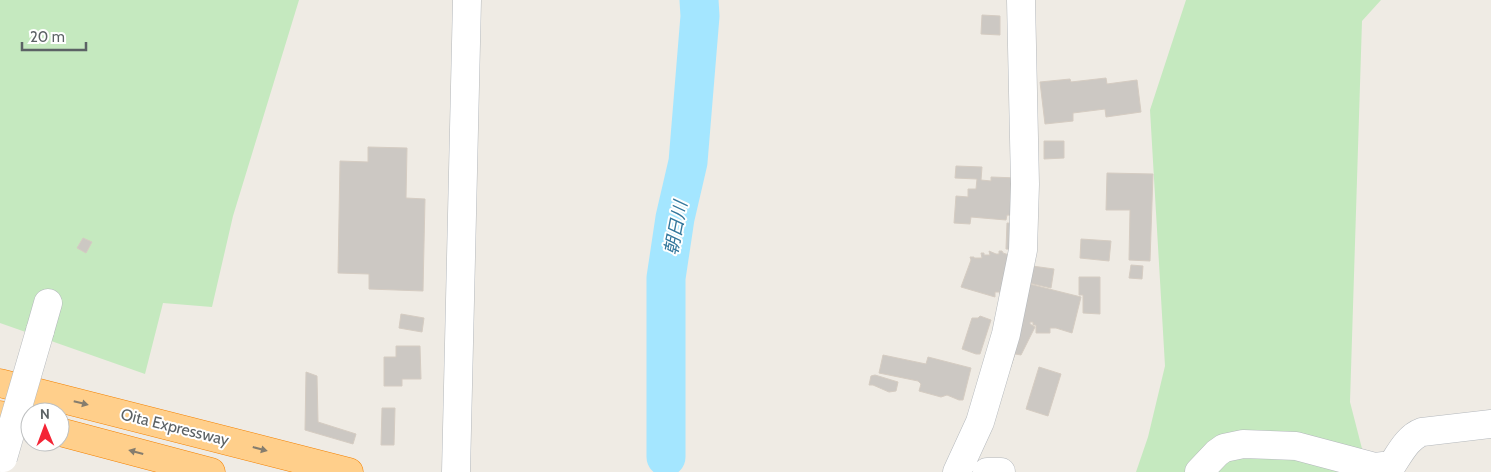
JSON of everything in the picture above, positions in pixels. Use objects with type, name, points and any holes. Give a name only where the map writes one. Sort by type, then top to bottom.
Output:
[{"type":"highway","name":"Oita Expressway","points":[[0,383],[349,472]]},
{"type":"highway","points":[[0,415],[20,421]]},
{"type":"highway","name":"Oita Expressway","points":[[70,435],[210,472]]},
{"type":"street","points":[[456,472],[467,0]]},
{"type":"street","points":[[957,472],[980,422],[988,396],[1006,334],[1023,250],[1025,184],[1021,0]]},
{"type":"street","points":[[1,461],[48,303]]},
{"type":"street","points":[[1199,472],[1224,448],[1243,444],[1296,446],[1375,467],[1392,465],[1415,434],[1491,424]]},
{"type":"street","points":[[987,472],[1000,472]]},
{"type":"green space","points":[[0,0],[299,0],[233,216],[212,307],[163,303],[145,374],[0,323]]},
{"type":"green space","points":[[1186,0],[1381,0],[1362,21],[1350,402],[1368,472],[1136,472],[1148,437],[1165,366],[1150,110]]},
{"type":"building","points":[[982,15],[1000,16],[1000,35],[981,34]]},
{"type":"building","points":[[1106,78],[1107,84],[1137,80],[1141,112],[1106,117],[1105,109],[1073,113],[1073,121],[1045,124],[1040,82],[1070,79],[1071,82]]},
{"type":"building","points":[[1044,141],[1064,141],[1064,158],[1044,159]]},
{"type":"building","points":[[368,147],[407,148],[406,198],[425,199],[423,291],[369,289],[369,274],[338,273],[340,161],[368,162]]},
{"type":"building","points":[[956,166],[982,167],[981,180],[991,181],[991,177],[1017,178],[1029,216],[1007,215],[1006,220],[971,217],[970,224],[954,223],[956,196],[968,197],[968,189],[976,189],[977,179],[955,178]]},
{"type":"building","points":[[1107,173],[1153,174],[1150,261],[1129,260],[1130,210],[1106,210]]},
{"type":"building","points":[[1007,223],[1026,224],[1025,250],[1006,249]]},
{"type":"building","points":[[83,238],[92,242],[86,253],[77,248]]},
{"type":"building","points":[[1081,239],[1111,241],[1109,261],[1080,258]]},
{"type":"building","points":[[989,251],[999,254],[999,251],[1002,251],[1018,258],[1000,294],[1000,292],[995,292],[995,297],[961,287],[971,260],[970,257],[982,258],[981,253],[990,255]]},
{"type":"building","points":[[1131,265],[1143,266],[1142,279],[1129,278]]},
{"type":"building","points":[[1032,266],[1054,269],[1051,288],[1029,283]]},
{"type":"building","points":[[1079,277],[1100,277],[1100,314],[1083,313],[1083,295],[1079,295]]},
{"type":"building","points":[[1025,283],[1081,297],[1072,333],[1050,328],[1050,333],[1036,333],[1036,325],[1030,322],[1030,324],[1035,327],[1021,355],[1015,354],[1010,369],[995,365]]},
{"type":"building","points":[[401,314],[424,318],[422,332],[399,328]]},
{"type":"building","points":[[980,316],[991,320],[980,354],[976,354],[962,349],[972,318]]},
{"type":"building","points":[[396,346],[420,346],[421,379],[402,379],[402,386],[384,386],[384,357],[396,357]]},
{"type":"building","points":[[883,355],[926,364],[928,357],[971,368],[963,400],[947,395],[941,397],[919,391],[921,384],[918,381],[879,373]]},
{"type":"building","points":[[1039,367],[1061,374],[1048,416],[1026,409]]},
{"type":"building","points":[[306,372],[317,376],[318,422],[356,434],[353,444],[305,430]]},
{"type":"building","points":[[875,375],[898,382],[896,391],[889,392],[869,385],[871,376]]},
{"type":"building","points":[[382,408],[395,408],[394,445],[381,445]]},
{"type":"waterway","name":"朝日川","points":[[666,457],[666,278],[675,218],[688,162],[700,16],[699,0]]}]
